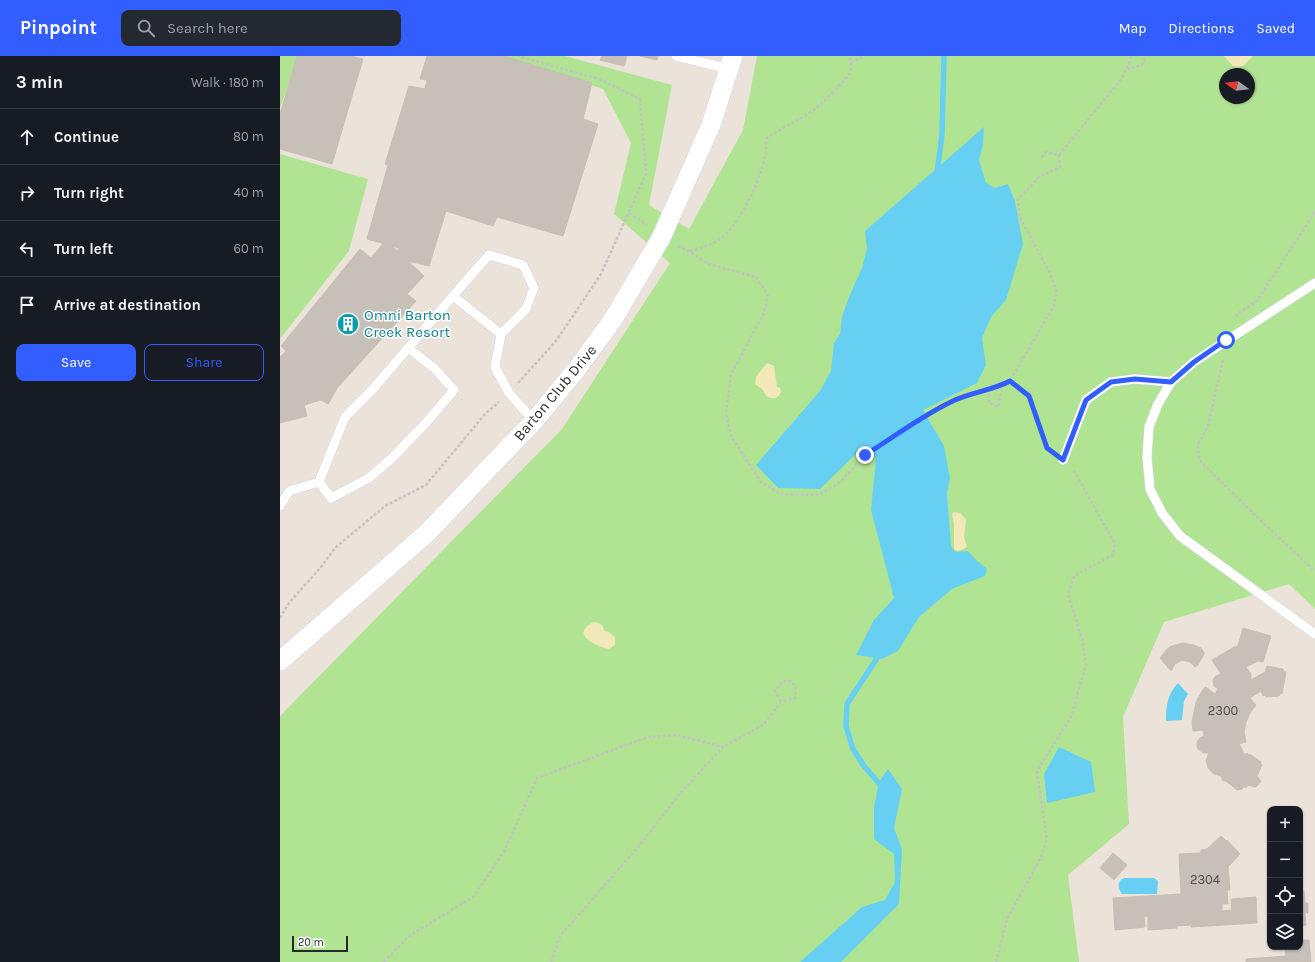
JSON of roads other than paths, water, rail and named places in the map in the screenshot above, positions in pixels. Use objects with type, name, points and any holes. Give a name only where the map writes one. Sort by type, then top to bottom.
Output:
[{"type":"street","name":"Barton Club Drive","points":[[280,661],[427,533],[534,420],[576,370],[612,321],[661,238],[711,125],[731,63]]},
{"type":"lane","points":[[676,56],[731,63]]},
{"type":"lane","points":[[319,482],[345,417],[372,390],[489,255],[523,265],[534,288],[526,309],[501,334],[495,367],[509,393],[534,420]]},
{"type":"lane","points":[[1315,283],[1194,362],[1171,382],[1158,404],[1149,428],[1147,457],[1150,489],[1162,513],[1180,536],[1315,634]]},
{"type":"lane","points":[[452,296],[501,334]]},
{"type":"lane","points":[[319,482],[332,498],[369,478],[407,443],[454,390],[434,368],[408,348]]},
{"type":"lane","points":[[1063,460],[1086,400],[1111,382],[1135,379],[1171,382]]},
{"type":"lane","points":[[280,506],[289,491],[319,482]]},
{"type":"water","points":[[984,127],[983,145],[979,160],[986,183],[995,188],[1008,184],[1015,201],[1023,244],[1006,300],[991,317],[982,338],[986,365],[977,383],[923,410],[944,446],[950,478],[947,493],[951,546],[955,552],[968,551],[987,569],[985,576],[952,589],[919,617],[898,651],[882,659],[856,655],[874,620],[894,598],[871,510],[876,458],[858,452],[820,489],[778,488],[756,465],[820,391],[831,371],[834,343],[840,334],[842,317],[862,268],[867,249],[865,231]]},
{"type":"water","points":[[1178,683],[1188,694],[1184,701],[1182,720],[1166,721],[1166,710],[1169,696]]},
{"type":"water","points":[[1059,747],[1091,762],[1095,792],[1047,803],[1044,774]]},
{"type":"water","points":[[888,769],[902,789],[894,828],[902,849],[899,904],[841,962],[800,962],[862,907],[885,900],[895,882],[894,854],[874,839],[874,807],[879,782]]},
{"type":"water","points":[[1124,878],[1154,878],[1158,881],[1157,894],[1122,894],[1118,885]]},
{"type":"waterway","points":[[937,174],[942,134],[944,56]]},
{"type":"waterway","points":[[881,652],[847,704],[846,726],[853,749],[864,766],[883,788]]},
{"type":"place","name":"Omni Barton Creek Resort","points":[[348,324]]}]
